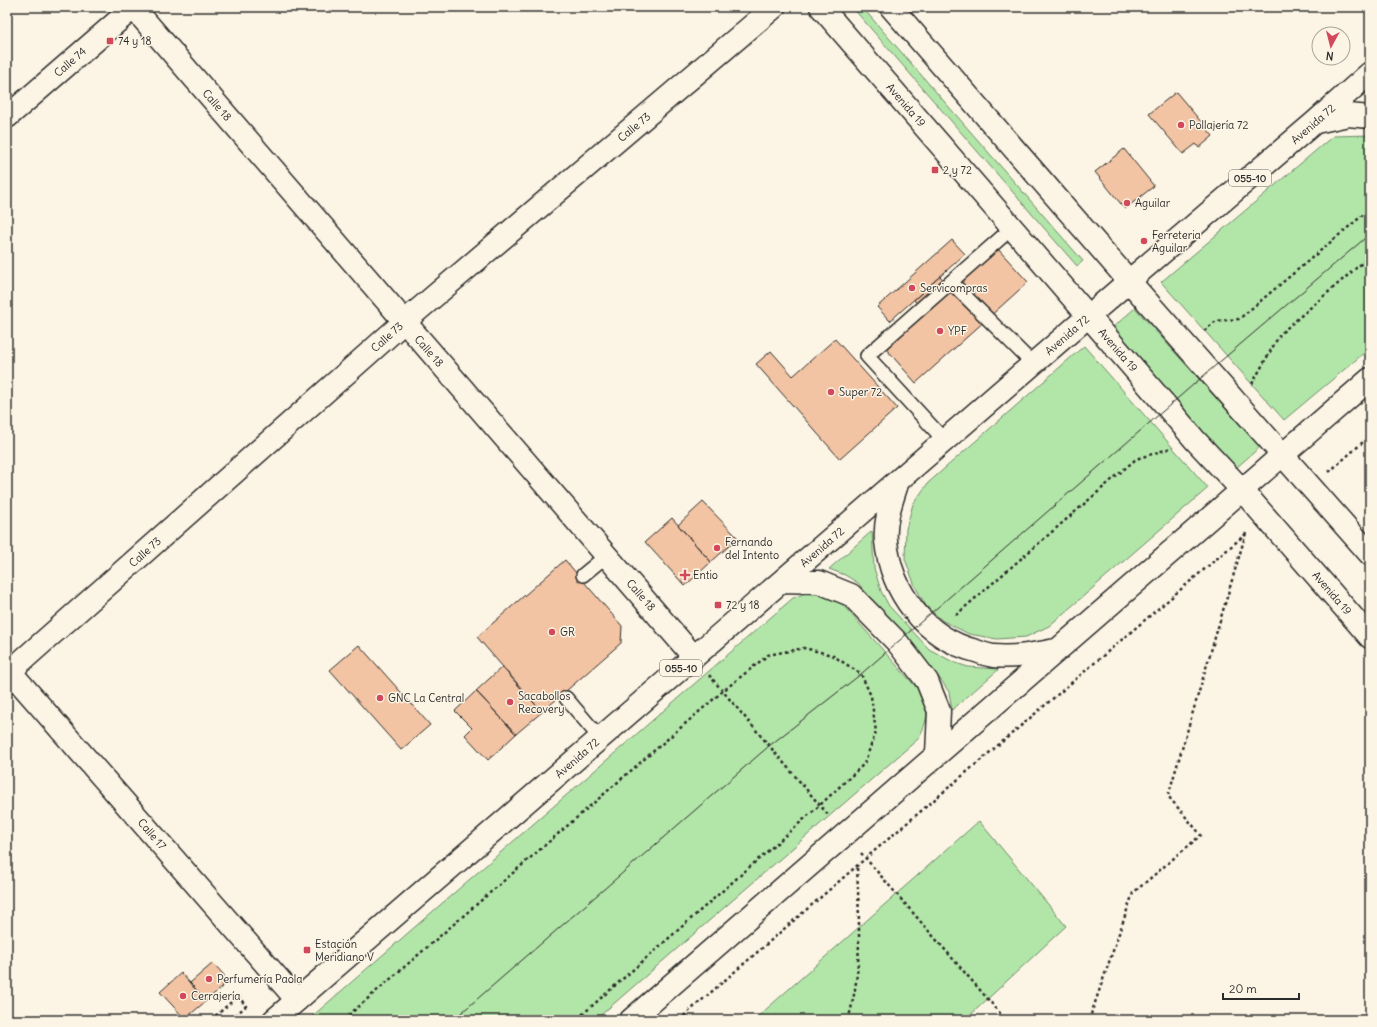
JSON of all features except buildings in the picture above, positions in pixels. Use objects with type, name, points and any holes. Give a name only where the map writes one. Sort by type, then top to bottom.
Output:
[{"type":"main road","name":"Calle 18","points":[[133,7],[694,657]]},
{"type":"main road","name":"Calle 74","points":[[7,117],[133,7]]},
{"type":"main road","name":"Calle 73","points":[[8,671],[404,322],[774,7]]},
{"type":"main road","name":"Avenida 19","points":[[821,7],[1195,440],[1242,490],[1370,637]]},
{"type":"main road","points":[[891,7],[1129,281],[1370,554]]},
{"type":"main road","name":"Avenida 72","points":[[274,1020],[1370,73]]},
{"type":"main road","points":[[1315,122],[1348,115],[1370,117]]},
{"type":"main road","points":[[631,1020],[1370,379]]},
{"type":"main road","points":[[898,481],[888,510],[886,540],[892,569],[904,597],[922,621],[936,633],[963,648],[992,656],[1023,657],[1058,650]]},
{"type":"main road","points":[[782,581],[819,582],[851,596],[897,642],[927,681],[939,711],[937,754]]},
{"type":"main road","name":"Calle 17","points":[[8,671],[297,1000]]},
{"type":"lane","points":[[945,441],[867,356],[1012,228]]},
{"type":"lane","points":[[951,282],[1033,364]]},
{"type":"lane","points":[[583,575],[606,556]]},
{"type":"lane","points":[[566,698],[600,738]]},
{"type":"path","points":[[1187,346],[1216,321],[1239,319],[1370,209]]},
{"type":"path","points":[[1240,406],[1280,334],[1370,256]]},
{"type":"path","points":[[1312,488],[1370,436]]},
{"type":"path","points":[[936,633],[1136,460],[1195,440]]},
{"type":"path","points":[[679,1020],[1265,517]]},
{"type":"path","points":[[1089,1020],[1133,893],[1201,835],[1168,796],[1246,533]]},
{"type":"path","points":[[344,1020],[723,692],[768,655],[804,648],[832,655],[861,674],[871,696],[876,732],[864,764],[820,805],[576,1020]]},
{"type":"path","points":[[848,1020],[856,986],[860,933],[857,866]]},
{"type":"path","points":[[211,1020],[238,996],[246,1006],[230,1020]]},
{"type":"green space","points":[[852,7],[862,7],[1083,261],[1077,266]]},
{"type":"green space","points":[[1370,135],[1370,348],[1284,420],[1161,282],[1333,136]]},
{"type":"green space","points":[[1135,308],[1260,447],[1236,468],[1111,329]]},
{"type":"green space","points":[[1084,346],[1208,488],[1049,626],[1026,637],[997,639],[969,634],[943,621],[926,606],[915,586],[905,559],[906,529],[913,504],[928,483]]},
{"type":"green space","points":[[872,531],[874,568],[881,591],[889,606],[929,649],[953,662],[968,667],[999,669],[952,710],[949,692],[941,680],[858,583],[845,575],[829,569]]},
{"type":"green space","points":[[806,593],[828,594],[841,603],[924,696],[927,713],[921,733],[918,739],[595,1020],[308,1020],[793,598]]},
{"type":"green space","points":[[979,821],[1066,926],[965,1020],[754,1020]]},
{"type":"tram line","points":[[453,1020],[769,746],[861,674],[1209,371],[1370,234]]},
{"type":"place","name":"74 y 18","points":[[110,41]]},
{"type":"place","name":"Pollajería 72","points":[[1181,125]]},
{"type":"place","name":"2 y 72","points":[[935,170]]},
{"type":"place","name":"Aguilar","points":[[1127,203]]},
{"type":"place","name":"Ferreteria Aguilar","points":[[1144,241]]},
{"type":"place","name":"Servicompras","points":[[912,288]]},
{"type":"place","name":"YPF","points":[[940,331]]},
{"type":"place","name":"Super 72","points":[[831,392]]},
{"type":"place","name":"Fernando del Intento","points":[[717,548]]},
{"type":"place","name":"Entio","points":[[685,575]]},
{"type":"place","name":"72 y 18","points":[[718,605]]},
{"type":"place","name":"GR","points":[[552,632]]},
{"type":"place","name":"GNC La Central","points":[[380,698]]},
{"type":"place","name":"Sacabollos Recovery","points":[[510,702]]},
{"type":"place","name":"Estación Meridiano V","points":[[307,950]]},
{"type":"place","name":"Perfumería Paola","points":[[209,979]]},
{"type":"place","name":"Cerrajería","points":[[183,996]]}]
